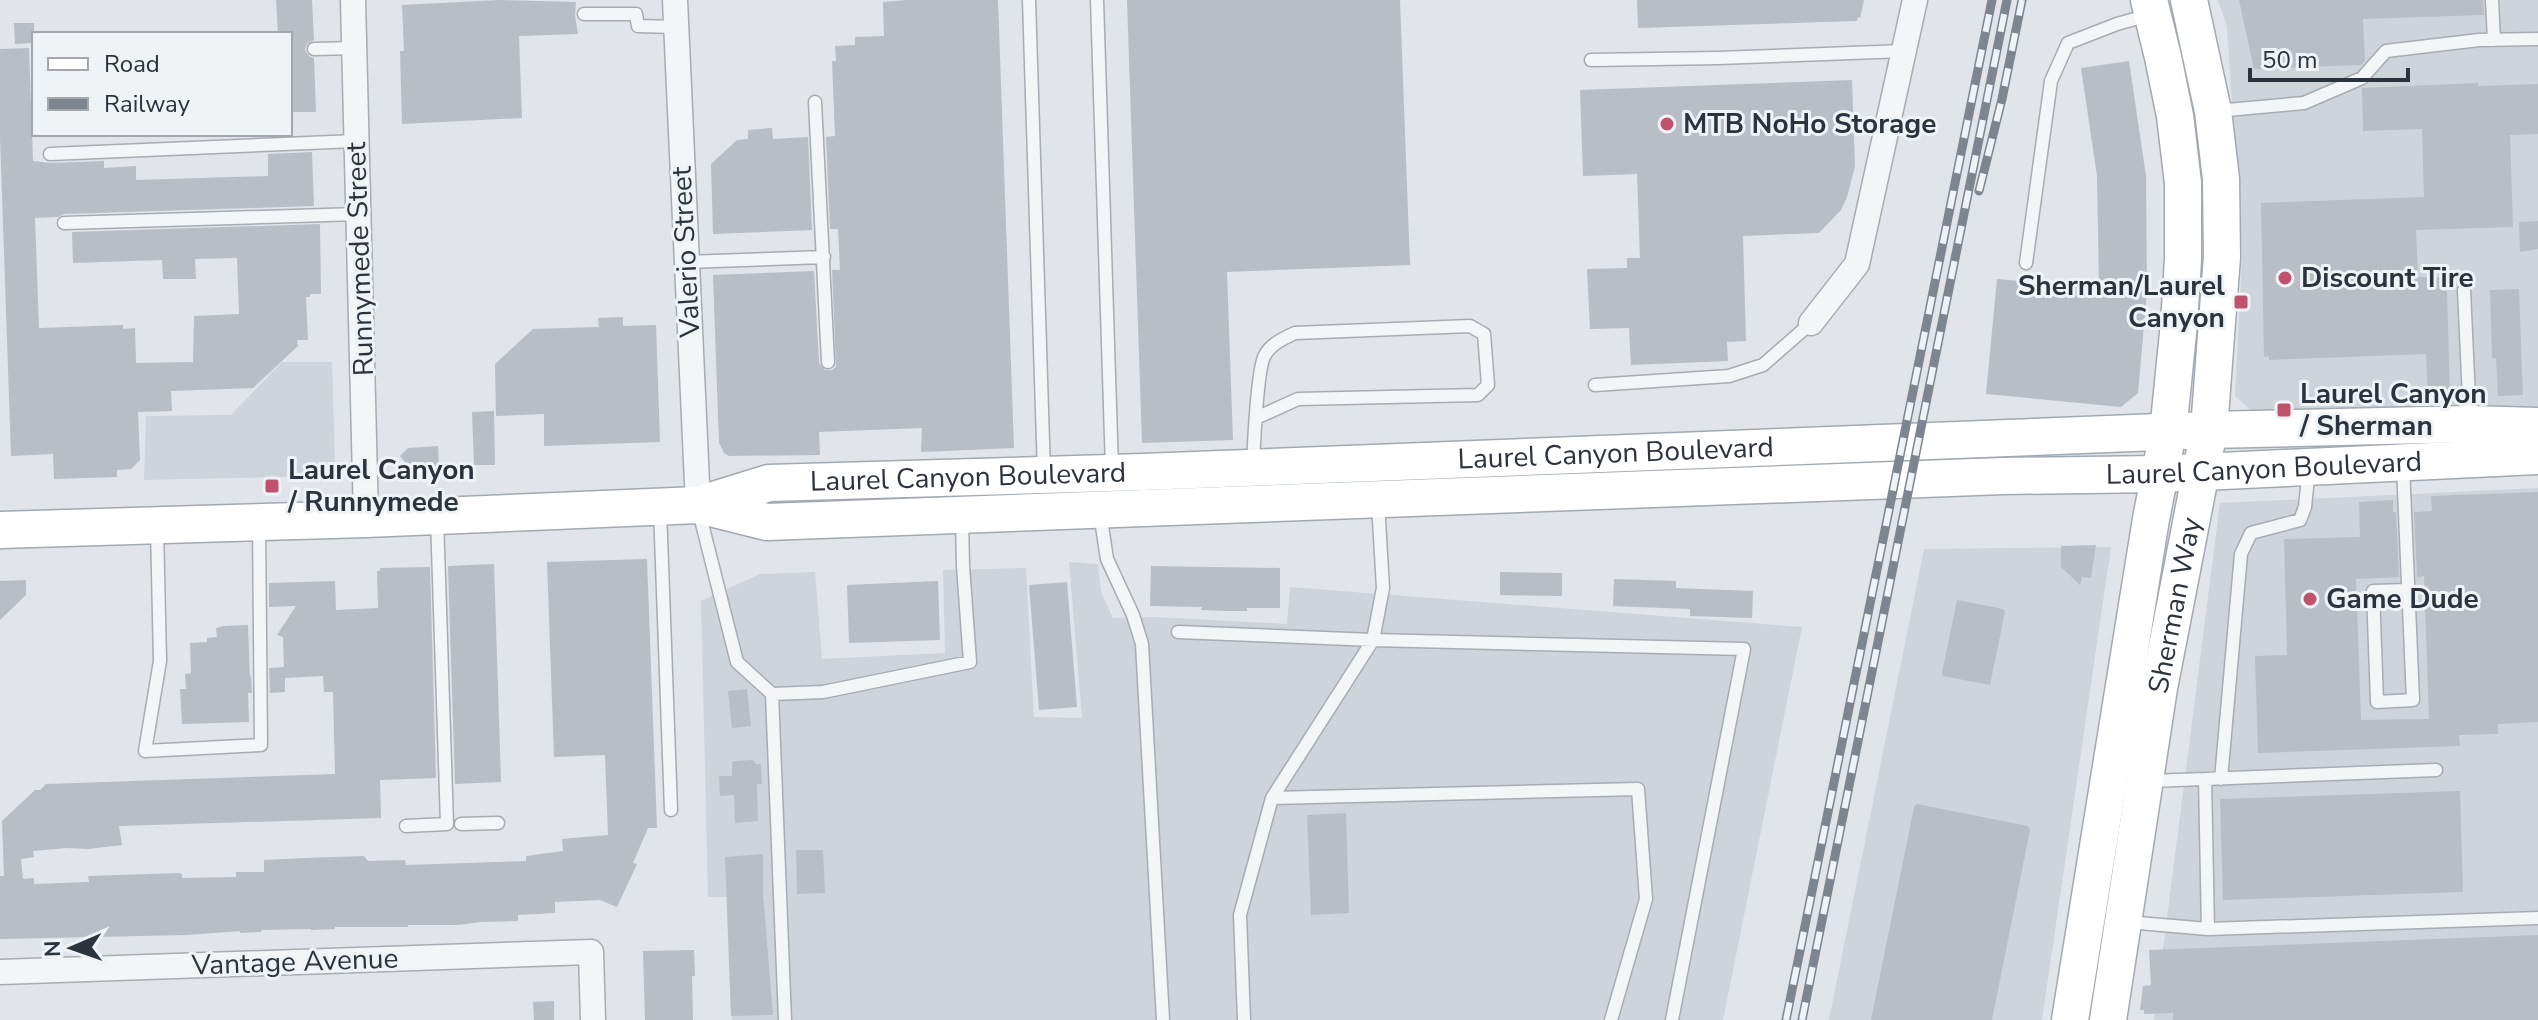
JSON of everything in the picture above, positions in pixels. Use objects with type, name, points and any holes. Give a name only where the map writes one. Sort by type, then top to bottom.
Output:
[{"type":"main road","name":"Sherman Way","points":[[2108,1020],[2159,688],[2209,430],[2222,257],[2221,179],[2213,111],[2189,0]]},
{"type":"main road","name":"Sherman Way","points":[[2070,1020],[2168,432],[2183,259],[2183,183],[2175,116],[2150,7]]},
{"type":"main road","name":"Laurel Canyon Boulevard","points":[[698,505],[769,483],[2209,430],[2470,424],[2538,426]]},
{"type":"main road","name":"Laurel Canyon Boulevard","points":[[0,530],[698,505],[767,522],[2003,476],[2159,474],[2538,456]]},
{"type":"main road","points":[[1253,467],[1256,505]]},
{"type":"main road","points":[[2088,914],[2123,921]]},
{"type":"street","name":"Runnymede Street","points":[[353,0],[366,519]]},
{"type":"street","name":"Valerio Street","points":[[675,0],[698,505]]},
{"type":"street","points":[[1811,323],[1857,264],[1915,0]]},
{"type":"street","name":"Vantage Avenue","points":[[0,972],[591,952],[593,1020]]},
{"type":"lane","points":[[1029,0],[1044,474]]},
{"type":"lane","points":[[1097,0],[1112,472]]},
{"type":"lane","points":[[2492,0],[2494,40]]},
{"type":"lane","points":[[2026,263],[2051,81],[2068,43],[2150,7]]},
{"type":"lane","points":[[584,14],[636,14],[638,26],[676,27]]},
{"type":"lane","points":[[2213,111],[2304,103],[2362,78],[2386,51],[2494,40],[2538,39]]},
{"type":"lane","points":[[314,49],[354,48]]},
{"type":"lane","points":[[1591,60],[1904,51]]},
{"type":"lane","points":[[815,102],[828,362]]},
{"type":"lane","points":[[50,154],[356,141]]},
{"type":"lane","points":[[64,223],[358,214]]},
{"type":"lane","points":[[687,262],[824,257]]},
{"type":"lane","points":[[2464,290],[2470,424]]},
{"type":"lane","points":[[1595,385],[1729,376],[1763,365],[1811,323]]},
{"type":"lane","points":[[1253,467],[1256,418],[1263,357],[1279,340],[1295,333],[1470,326],[1484,334],[1488,385],[1478,395],[1298,399],[1256,418]]},
{"type":"lane","points":[[2403,463],[2413,700],[2377,702],[2373,591],[2408,590]]},
{"type":"lane","points":[[2221,779],[2241,554],[2251,533],[2300,520],[2305,507],[2309,467]]},
{"type":"lane","points":[[1244,1020],[1240,915],[1272,798],[1373,640],[1383,588],[1378,499]]},
{"type":"lane","points":[[698,505],[737,662],[772,694],[823,692],[970,662],[962,515]]},
{"type":"lane","points":[[660,506],[671,810]]},
{"type":"lane","points":[[1100,510],[1107,559],[1133,615],[1142,644],[1163,1020]]},
{"type":"lane","points":[[406,826],[447,824],[437,515]]},
{"type":"lane","points":[[157,525],[160,661],[145,751],[261,745],[259,522]]},
{"type":"lane","points":[[1178,632],[1744,649],[1672,1020]]},
{"type":"lane","points":[[772,694],[785,1020]]},
{"type":"lane","points":[[2145,781],[2436,770]]},
{"type":"lane","points":[[2205,779],[2208,929]]},
{"type":"lane","points":[[1272,798],[1638,789],[1646,899],[1611,1020]]},
{"type":"lane","points":[[461,824],[498,823]]},
{"type":"lane","points":[[2123,921],[2208,929],[2538,918]]},
{"type":"shaded area","points":[[2218,0],[2538,0],[2538,408],[2256,415],[2235,396],[2242,256],[2227,27]]},
{"type":"shaded area","points":[[282,362],[332,362],[335,465],[325,476],[144,480],[146,416],[231,415]]},
{"type":"shaded area","points":[[2538,488],[2538,1020],[2154,1020],[2220,503]]},
{"type":"shaded area","points":[[2111,547],[2042,1020],[1829,1020],[1924,549]]},
{"type":"shaded area","points":[[1069,562],[1098,564],[1101,592],[1113,618],[1154,617],[1287,624],[1290,587],[1802,627],[1723,1020],[732,1020],[728,897],[708,897],[701,601],[760,574],[815,572],[822,659],[945,653],[943,570],[1026,568],[1034,717],[1082,718]]},
{"type":"building","points":[[276,0],[312,0],[314,40],[307,44],[305,50],[314,58],[316,112],[292,112],[292,32],[278,32]]},
{"type":"building","points":[[499,0],[576,2],[578,34],[519,36],[522,118],[402,124],[402,5]]},
{"type":"building","points":[[998,0],[1014,448],[921,452],[922,428],[819,432],[820,455],[729,456],[719,443],[713,275],[814,271],[819,363],[825,370],[836,367],[832,270],[840,270],[838,229],[830,229],[826,137],[835,136],[832,61],[836,61],[835,46],[855,45],[855,37],[884,36],[883,2]]},
{"type":"building","points":[[1127,0],[1400,0],[1410,265],[1227,272],[1233,440],[1142,443]]},
{"type":"building","points":[[1637,0],[1864,0],[1857,21],[1638,28]]},
{"type":"building","points":[[2239,0],[2483,0],[2484,15],[2363,19],[2365,61],[2361,65],[2254,69]]},
{"type":"building","points":[[14,23],[34,23],[32,43],[15,44]]},
{"type":"building","points":[[29,48],[33,161],[104,161],[104,168],[136,166],[136,180],[268,176],[268,154],[312,152],[314,206],[64,214],[35,218],[39,328],[123,325],[123,329],[135,328],[136,363],[193,362],[194,316],[239,314],[237,258],[195,259],[196,279],[163,279],[162,260],[73,263],[72,232],[320,224],[321,294],[306,297],[308,340],[297,340],[298,346],[253,388],[171,391],[172,411],[138,412],[140,460],[131,469],[117,470],[117,477],[54,479],[53,454],[11,456],[0,49]]},
{"type":"building","points":[[2129,61],[2146,176],[2147,292],[2138,393],[2121,407],[1986,394],[1997,279],[2099,288],[2097,176],[2081,68]]},
{"type":"building","points":[[1852,80],[1855,166],[1847,197],[1841,210],[1819,233],[1743,236],[1746,341],[1727,342],[1728,361],[1631,365],[1629,328],[1590,329],[1587,269],[1627,268],[1627,258],[1640,258],[1637,174],[1583,176],[1580,90]]},
{"type":"building","points":[[2478,83],[2478,86],[2538,84],[2538,134],[2510,135],[2513,227],[2416,230],[2418,277],[2442,277],[2442,291],[2447,291],[2450,397],[2428,399],[2426,354],[2269,360],[2269,356],[2264,357],[2261,203],[2424,197],[2422,129],[2363,131],[2362,88]]},
{"type":"building","points":[[772,128],[773,139],[808,137],[812,230],[713,234],[711,164],[737,140],[748,139],[748,130]]},
{"type":"building","points":[[2538,221],[2538,249],[2520,252],[2519,222]]},
{"type":"building","points":[[2519,289],[2523,395],[2498,396],[2496,358],[2492,358],[2490,290]]},
{"type":"building","points":[[623,317],[623,326],[656,325],[660,442],[544,446],[544,414],[496,416],[495,364],[533,329],[599,327],[598,318]]},
{"type":"building","points":[[494,411],[495,465],[474,465],[472,412]]},
{"type":"building","points":[[438,446],[439,468],[409,467],[400,456],[408,448]]},
{"type":"building","points":[[2538,492],[2538,722],[2498,724],[2498,734],[2459,735],[2460,746],[2258,753],[2255,656],[2287,655],[2284,539],[2360,537],[2359,502],[2393,500],[2399,577],[2356,579],[2361,720],[2429,719],[2424,576],[2417,577],[2414,512],[2432,511],[2431,496]]},
{"type":"building","points":[[2096,545],[2091,578],[2082,577],[2080,585],[2061,567],[2061,546]]},
{"type":"building","points":[[647,559],[657,828],[648,828],[633,863],[637,864],[617,907],[600,900],[555,902],[555,913],[518,915],[518,921],[458,925],[0,939],[0,876],[4,876],[2,821],[35,790],[46,784],[335,774],[333,692],[324,692],[323,676],[285,678],[285,692],[270,693],[269,668],[284,667],[283,637],[277,635],[296,606],[269,607],[269,583],[335,581],[336,610],[378,608],[377,571],[380,568],[430,567],[436,778],[380,780],[381,818],[119,826],[122,845],[33,851],[34,857],[21,859],[23,879],[34,878],[34,884],[89,882],[88,876],[179,873],[182,878],[236,877],[236,872],[264,872],[264,860],[305,858],[364,856],[368,861],[405,860],[406,865],[526,861],[526,856],[563,851],[562,839],[608,835],[605,755],[554,757],[547,562]]},
{"type":"building","points":[[494,564],[501,782],[455,784],[448,566]]},
{"type":"building","points":[[1151,566],[1280,568],[1280,608],[1225,611],[1201,610],[1202,607],[1150,606]]},
{"type":"building","points":[[1500,572],[1562,573],[1562,596],[1500,595]]},
{"type":"building","points":[[1614,579],[1676,581],[1676,588],[1753,591],[1752,618],[1690,616],[1690,609],[1613,606]]},
{"type":"building","points":[[26,580],[26,595],[0,620],[0,581]]},
{"type":"building","points":[[938,581],[940,640],[849,643],[847,585]]},
{"type":"building","points":[[1067,582],[1077,707],[1039,710],[1029,585]]},
{"type":"building","points":[[1957,600],[2003,609],[2005,612],[1990,685],[1943,676]]},
{"type":"building","points":[[248,625],[252,693],[248,693],[249,722],[182,724],[180,689],[186,689],[185,674],[191,673],[190,643],[207,642],[207,638],[217,637],[216,628]]},
{"type":"building","points":[[747,689],[751,726],[732,728],[728,691]]},
{"type":"building","points":[[753,760],[761,764],[762,784],[757,784],[758,821],[735,823],[734,795],[720,796],[719,776],[732,776],[734,761]]},
{"type":"building","points":[[2460,791],[2463,892],[2223,900],[2220,799]]},
{"type":"building","points":[[1917,804],[2028,826],[2030,830],[1992,1020],[1871,1020]]},
{"type":"building","points":[[1346,813],[1349,913],[1311,915],[1307,815]]},
{"type":"building","points":[[796,850],[823,850],[825,893],[797,894]]},
{"type":"building","points":[[763,854],[763,893],[773,1015],[731,1016],[725,857]]},
{"type":"building","points":[[2538,935],[2538,1020],[2173,1020],[2173,1013],[2144,1014],[2144,1010],[2140,1010],[2143,986],[2151,985],[2149,950]]},
{"type":"building","points":[[694,950],[693,1020],[645,1020],[643,951]]},
{"type":"building","points":[[554,1001],[554,1020],[534,1020],[533,1002]]},
{"type":"railway","points":[[1786,1020],[1992,0]]},
{"type":"railway","points":[[1802,1020],[2007,0]]},
{"type":"railway","points":[[1979,191],[2022,0]]},
{"type":"place","name":"MTB NoHo Storage","points":[[1667,124]]},
{"type":"place","name":"Discount Tire","points":[[2285,278]]},
{"type":"place","name":"Sherman/Laurel Canyon","points":[[2241,302]]},
{"type":"place","name":"Laurel Canyon / Sherman","points":[[2284,410]]},
{"type":"place","name":"Laurel Canyon / Runnymede","points":[[272,486]]},
{"type":"place","name":"Game Dude","points":[[2310,599]]}]
